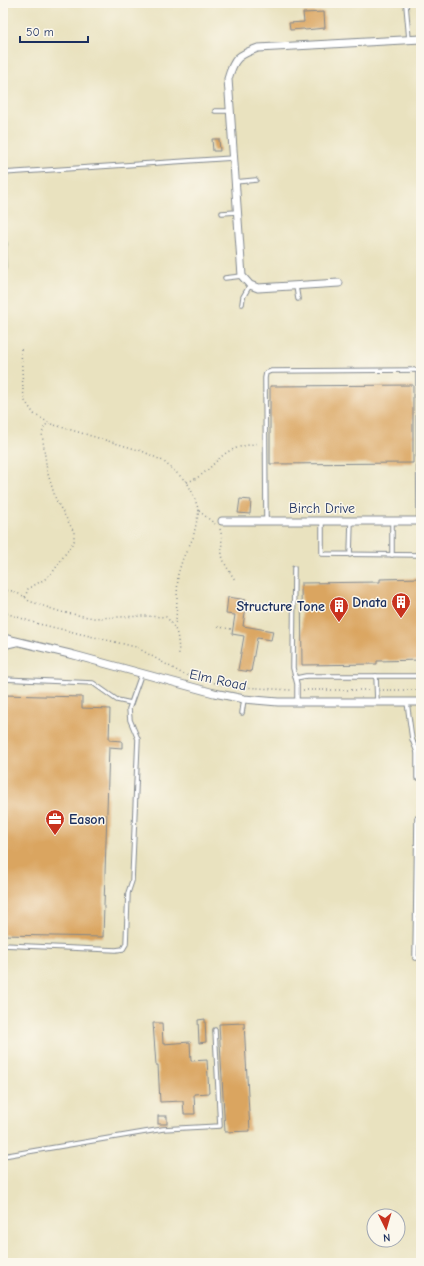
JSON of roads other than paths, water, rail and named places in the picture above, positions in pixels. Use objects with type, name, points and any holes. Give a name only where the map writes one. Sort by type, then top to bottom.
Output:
[{"type":"street","points":[[339,283],[258,288],[250,285],[242,276],[228,79],[232,65],[242,53],[258,48],[421,39]]},
{"type":"street","name":"Birch Drive","points":[[219,523],[266,521],[420,521]]},
{"type":"street","name":"Elm Road","points":[[3,638],[74,655],[214,693],[244,699],[278,702],[421,702]]},
{"type":"street","name":"Elm Road","points":[[3,645],[16,642]]},
{"type":"lane","points":[[405,4],[409,39]]},
{"type":"lane","points":[[215,111],[230,111]]},
{"type":"lane","points":[[3,173],[234,158]]},
{"type":"lane","points":[[235,182],[256,180]]},
{"type":"lane","points":[[222,213],[237,212]]},
{"type":"lane","points":[[225,278],[242,276]]},
{"type":"lane","points":[[242,304],[250,285]]},
{"type":"lane","points":[[296,286],[298,299]]},
{"type":"lane","points":[[266,521],[266,373],[271,371],[420,370],[420,521]]},
{"type":"lane","points":[[322,521],[322,554],[421,555]]},
{"type":"lane","points":[[350,554],[351,521]]},
{"type":"lane","points":[[392,521],[392,555]]},
{"type":"lane","points":[[294,568],[293,668],[296,678],[297,702]]},
{"type":"lane","points":[[3,945],[116,950],[123,949],[126,944],[128,893],[132,881],[138,739],[130,720],[129,709],[141,674]]},
{"type":"lane","points":[[296,678],[306,676],[421,676]]},
{"type":"lane","points":[[376,676],[377,702]]},
{"type":"lane","points":[[3,679],[93,683],[117,700],[131,703]]},
{"type":"lane","points":[[242,713],[244,699]]},
{"type":"lane","points":[[407,702],[412,739],[418,755]]},
{"type":"lane","points":[[417,778],[421,734]]},
{"type":"lane","points":[[421,818],[417,818],[415,958],[421,958]]},
{"type":"lane","points":[[3,1156],[163,1129],[220,1126],[215,1030]]},
{"type":"place","name":"Dnata","points":[[401,619]]},
{"type":"place","name":"Structure Tone","points":[[339,623]]},
{"type":"place","name":"Eason","points":[[55,836]]}]
